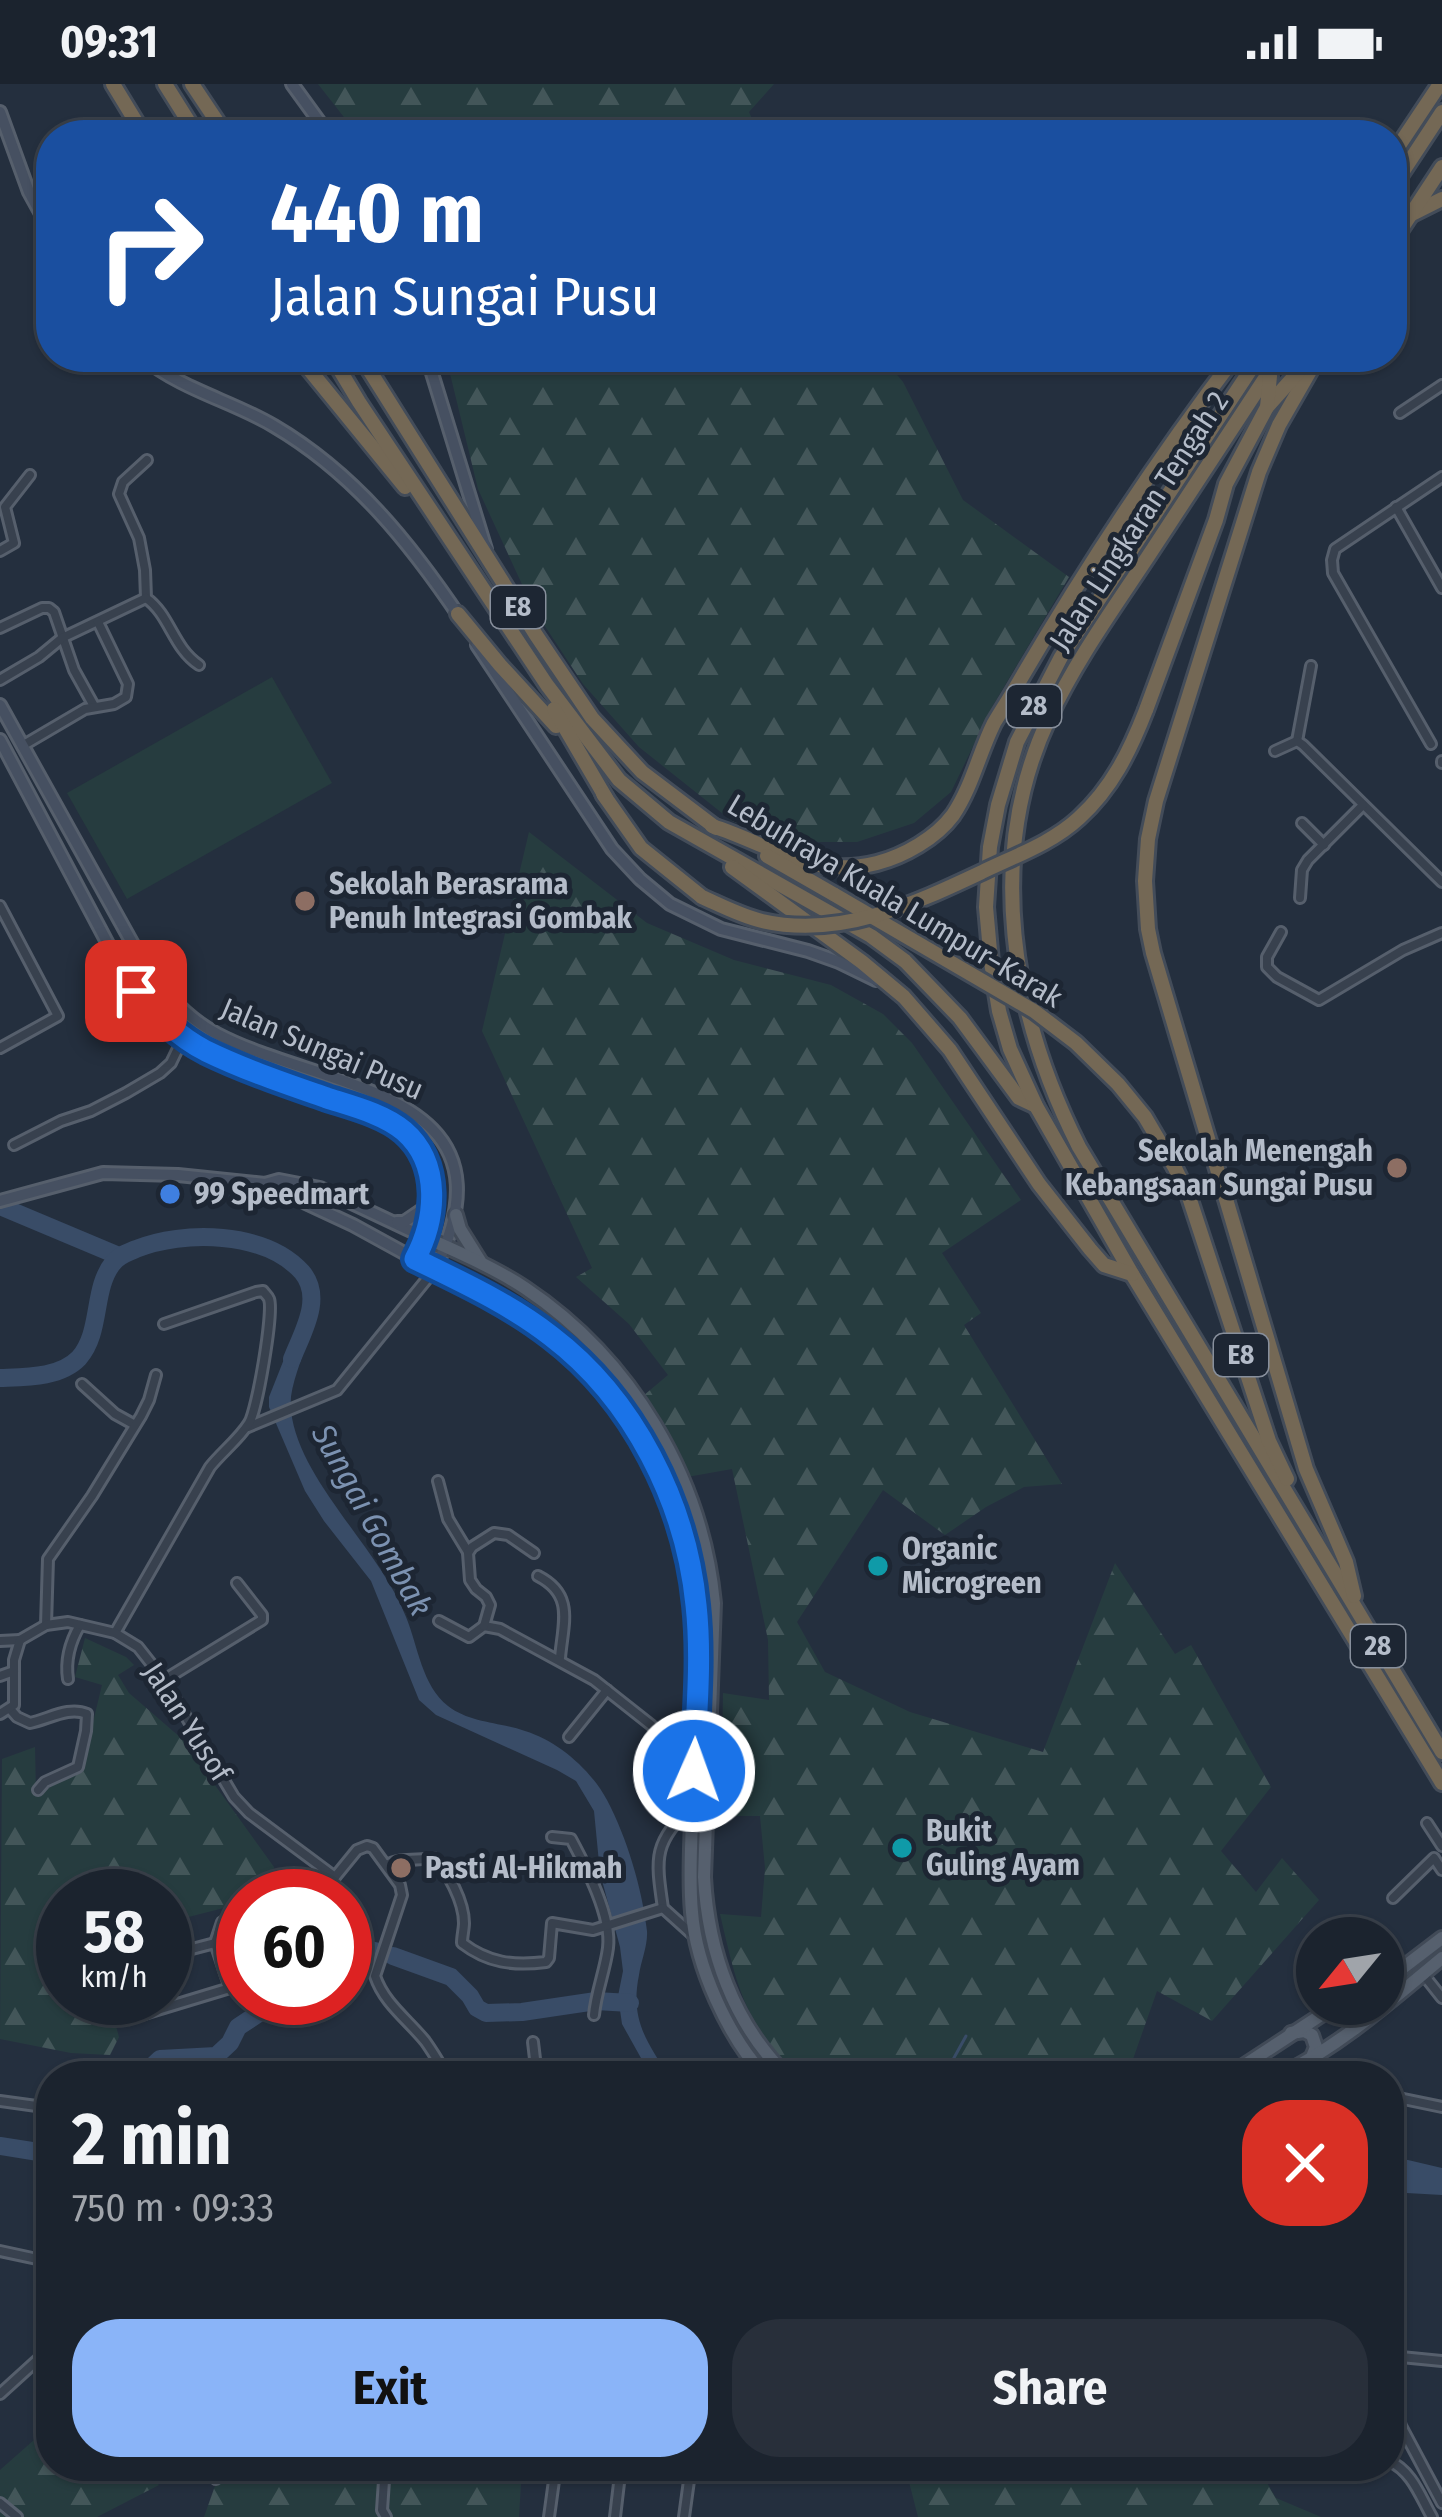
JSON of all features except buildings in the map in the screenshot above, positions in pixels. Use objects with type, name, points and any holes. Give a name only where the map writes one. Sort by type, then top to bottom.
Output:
[{"type":"highway","points":[[113,84],[135,120]]},
{"type":"highway","points":[[165,84],[188,120]]},
{"type":"highway","points":[[192,84],[216,120]]},
{"type":"highway","points":[[1407,134],[1440,84]]},
{"type":"highway","points":[[1407,165],[1442,112]]},
{"type":"highway","points":[[1407,221],[1442,167]]},
{"type":"highway","points":[[1412,214],[1442,199]]},
{"type":"highway","points":[[311,372],[456,549],[606,798]]},
{"type":"highway","name":"Lebuhraya Kuala Lumpur–Karak","points":[[342,372],[456,549],[619,780],[669,822],[905,961],[960,1018],[1019,1098],[1036,1106]]},
{"type":"highway","name":"Lebuhraya Kuala Lumpur–Karak","points":[[370,372],[592,718],[642,772],[712,826],[1034,1011],[1076,1043],[1145,1117],[1189,1197],[1269,1441],[1315,1539]]},
{"type":"highway","points":[[712,826],[797,861],[838,868],[878,863],[934,834],[952,817],[993,725],[1057,618],[1224,372]]},
{"type":"highway","name":"Jalan Lingkaran Tengah 2","points":[[1249,372],[1061,657],[1024,727],[1008,769],[990,848],[986,907],[991,962],[1010,1049],[1036,1106],[1132,1274],[1442,1783]]},
{"type":"highway","name":"Jalan Lingkaran Tengah 2","points":[[1269,372],[1080,660],[1035,750],[1012,852],[1011,895],[1025,1007],[1046,1076],[1099,1184],[1442,1752]]},
{"type":"highway","points":[[1267,407],[1270,372]]},
{"type":"highway","points":[[458,614],[555,724],[641,848],[679,881],[702,897],[762,921],[817,925],[884,915],[1062,831],[1080,818],[1117,774],[1132,746],[1226,484],[1267,407],[1301,372]]},
{"type":"highway","points":[[1307,372],[1258,472],[1156,801],[1146,857],[1146,911],[1163,992],[1286,1406],[1306,1469],[1346,1562],[1359,1612]]},
{"type":"highway","points":[[669,822],[808,921],[904,997],[950,1050],[1090,1249],[1104,1265],[1132,1274]]},
{"type":"main road","points":[[292,84],[318,120]]},
{"type":"main road","points":[[0,112],[36,205]]},
{"type":"main road","points":[[163,372],[306,445],[382,514],[458,614],[612,849],[655,892],[721,929],[839,962],[904,997]]},
{"type":"main road","points":[[432,372],[491,563]]},
{"type":"main road","name":"Jalan Sungai Pusu","points":[[0,705],[135,948],[174,1002],[212,1032],[354,1085],[412,1110],[428,1123],[444,1144],[457,1182],[456,1215],[436,1270]]},
{"type":"main road","name":"Jalan Sungai Pusu","points":[[0,740],[5,764],[136,991],[159,1018],[183,1038],[250,1071],[404,1130],[432,1180],[426,1238],[415,1259]]},
{"type":"main road","points":[[4,1200],[103,1173],[142,1172],[265,1184],[510,1307],[568,1349],[620,1407],[662,1478],[685,1536],[699,1662],[690,1877],[695,1937],[728,2022],[755,2061]]},
{"type":"main road","points":[[265,1184],[279,1180],[320,1188],[522,1286],[582,1334],[616,1369],[677,1464],[707,1554],[714,1603],[706,1913],[716,1958],[738,2012],[774,2061]]},
{"type":"main road","points":[[393,1222],[404,1222],[432,1203]]},
{"type":"main road","points":[[456,1215],[483,1266]]},
{"type":"main road","points":[[1404,1967],[1442,1938]]},
{"type":"main road","points":[[1307,2061],[1374,2018],[1442,1958]]},
{"type":"main road","points":[[1250,2061],[1304,2025]]},
{"type":"main road","points":[[1344,2025],[1357,2028]]},
{"type":"main road","points":[[1290,2033],[1312,2035],[1316,2047],[1311,2059]]},
{"type":"street","points":[[1400,413],[1442,386]]},
{"type":"street","points":[[146,598],[140,538],[119,494],[123,482],[147,460]]},
{"type":"street","points":[[0,551],[14,543],[4,507],[30,476]]},
{"type":"street","points":[[1431,744],[1333,573],[1332,560],[1335,550],[1442,477]]},
{"type":"street","points":[[1396,507],[1442,588]]},
{"type":"street","points":[[0,680],[62,638],[146,598],[152,600],[181,649],[199,664]]},
{"type":"street","points":[[0,628],[49,608],[94,706]]},
{"type":"street","points":[[22,746],[94,706],[126,697],[128,684],[98,622]]},
{"type":"street","points":[[1298,742],[1311,665]]},
{"type":"street","points":[[1275,751],[1298,742]]},
{"type":"street","points":[[1298,742],[1442,882]]},
{"type":"street","points":[[1300,898],[1302,870],[1363,805]]},
{"type":"street","points":[[1302,824],[1324,845]]},
{"type":"street","points":[[0,906],[58,1016],[0,1048]]},
{"type":"street","points":[[1281,932],[1267,957],[1267,968],[1319,1000],[1403,950],[1442,933]]},
{"type":"street","points":[[14,1145],[126,1094],[160,1073],[171,1064],[183,1038]]},
{"type":"street","points":[[247,1427],[337,1390],[436,1270]]},
{"type":"street","points":[[115,1633],[210,1467],[253,1417],[269,1317],[268,1295],[256,1292],[164,1324]]},
{"type":"street","points":[[46,1625],[48,1559],[135,1425],[149,1400],[155,1375]]},
{"type":"street","points":[[82,1384],[135,1425]]},
{"type":"street","points":[[438,1481],[448,1519],[468,1553],[470,1580],[490,1605],[484,1626],[469,1637],[440,1621]]},
{"type":"street","points":[[468,1553],[494,1533],[508,1535],[534,1552]]},
{"type":"street","points":[[538,1576],[555,1585],[562,1598],[560,1660]]},
{"type":"street","points":[[164,1680],[262,1620],[237,1583]]},
{"type":"street","name":"Jalan Yusof","points":[[0,1641],[20,1640],[46,1625],[68,1622],[115,1633],[138,1647],[164,1680],[234,1797],[324,1869]]},
{"type":"street","points":[[68,1679],[69,1650],[80,1625]]},
{"type":"street","points":[[484,1626],[500,1629],[560,1660],[607,1690],[651,1725],[694,1771]]},
{"type":"street","points":[[20,1640],[14,1705],[5,1712],[30,1723],[70,1711],[87,1714],[78,1766],[38,1790]]},
{"type":"street","points":[[0,1676],[14,1671]]},
{"type":"street","points":[[569,1737],[607,1690]]},
{"type":"street","points":[[693,1804],[659,1846],[663,1908],[695,1937]]},
{"type":"street","points":[[1427,1823],[1442,1846]]},
{"type":"street","points":[[552,1837],[571,1839],[608,1925],[595,2012]]},
{"type":"street","points":[[342,1869],[367,1846],[400,1885],[402,1895],[375,1976],[386,2000],[438,2061]]},
{"type":"street","points":[[387,1865],[434,1858],[441,1863],[458,1900],[464,1924],[462,1942],[502,1964],[546,1962],[552,1923],[592,1930],[663,1908]]},
{"type":"street","points":[[1393,1898],[1434,1858],[1442,1870]]},
{"type":"street","points":[[192,1949],[215,1943],[230,1988],[192,2000]]},
{"type":"street","points":[[1423,1974],[1442,1998]]},
{"type":"street","points":[[533,2042],[535,2061]]},
{"type":"street","points":[[1404,2099],[1442,2107]]},
{"type":"street","points":[[0,2101],[36,2106]]},
{"type":"street","points":[[0,2251],[36,2259]]},
{"type":"street","points":[[1404,2357],[1442,2361]]},
{"type":"street","points":[[0,2394],[36,2361]]},
{"type":"street","points":[[1404,2432],[1442,2503]]},
{"type":"street","points":[[1404,2471],[1432,2517]]},
{"type":"street","points":[[384,2481],[382,2510],[386,2517]]},
{"type":"street","points":[[549,2517],[554,2481]]},
{"type":"street","points":[[615,2517],[619,2481]]},
{"type":"street","points":[[684,2517],[689,2481]]},
{"type":"street","points":[[0,2503],[16,2517]]},
{"type":"green space","points":[[318,84],[774,84],[749,112],[752,120],[346,120]]},
{"type":"green space","points":[[450,372],[895,372],[963,500],[1069,577],[992,707],[951,792],[914,823],[857,842],[785,842],[732,821],[639,747],[583,684],[533,608],[478,489]]},
{"type":"green space","points":[[272,677],[332,783],[127,899],[67,793]]},
{"type":"green space","points":[[529,832],[647,923],[734,960],[831,985],[883,1014],[912,1043],[1021,1200],[942,1253],[981,1313],[964,1325],[1062,1484],[1024,1487],[945,1535],[883,1490],[797,1622],[825,1672],[910,1712],[1043,1752],[1115,1563],[1175,1654],[1191,1645],[1271,1787],[1221,1851],[1256,1892],[1282,1858],[1319,1900],[1304,1917],[1296,1917],[1296,1926],[1212,2021],[1157,1991],[1132,2061],[784,2061],[780,2057],[745,2002],[720,1914],[761,1917],[765,1868],[760,1816],[721,1816],[723,1693],[769,1700],[768,1640],[732,1469],[687,1477],[670,1436],[643,1396],[668,1375],[629,1324],[576,1277],[592,1268],[482,1031]]},
{"type":"green space","points":[[85,1638],[126,1657],[134,1665],[118,1675],[129,1693],[181,1738],[274,1867],[216,1869],[216,1910],[192,1916],[192,1869],[36,1869],[36,2025],[116,2025],[119,2037],[110,2055],[71,2053],[0,2039],[2,1759],[35,1747],[36,1794],[81,1772],[102,1685],[75,1677]]},
{"type":"green space","points":[[36,2438],[36,2481],[155,2481],[159,2485],[97,2517],[0,2517],[0,2470]]},
{"type":"green space","points":[[217,2481],[521,2481],[519,2517],[204,2517]]},
{"type":"green space","points":[[909,2481],[1266,2481],[1276,2498],[1321,2517],[918,2517]]},
{"type":"water","name":"Sungai Gombak","points":[[292,1339],[307,1340],[291,1402],[297,1437],[324,1489],[394,1591],[432,1688],[457,1712],[525,1731],[561,1749],[607,1800],[627,1847],[645,1915],[638,2017],[660,2061],[643,2061],[622,2024],[620,1947],[600,1873],[594,1811],[576,1781],[436,1715],[419,1700],[371,1581],[305,1491],[269,1397]]},
{"type":"water","points":[[1404,2160],[1442,2168],[1442,2195],[1404,2193]]},
{"type":"waterway","points":[[0,1206],[119,1256]]},
{"type":"waterway","name":"Sungai Gombak","points":[[0,1378],[42,1375],[71,1365],[86,1348],[102,1285],[115,1260],[155,1243],[199,1237],[267,1248],[302,1272],[311,1304],[292,1359]]},
{"type":"waterway","points":[[393,1956],[451,1977],[486,2013],[596,2001],[630,2003]]},
{"type":"waterway","points":[[158,2061],[216,2056],[241,2025]]},
{"type":"waterway","points":[[952,2061],[966,2036]]},
{"type":"waterway","points":[[0,2146],[36,2152]]},
{"type":"place","name":"Sekolah Berasrama Penuh Integrasi Gombak","points":[[305,901]]},
{"type":"place","name":"Sekolah Menengah Kebangsaan Sungai Pusu","points":[[1397,1168]]},
{"type":"place","name":"99 Speedmart","points":[[170,1194]]},
{"type":"place","name":"Organic Microgreen","points":[[878,1566]]},
{"type":"place","name":"Bukit Guling Ayam","points":[[902,1848]]},
{"type":"place","name":"Pasti Al-Hikmah","points":[[401,1868]]},
{"type":"route","points":[[136,991],[170,1028],[205,1050],[404,1130],[432,1180],[426,1238],[415,1259],[510,1307],[548,1333],[620,1407],[662,1478],[685,1536],[699,1662],[694,1771]]}]
